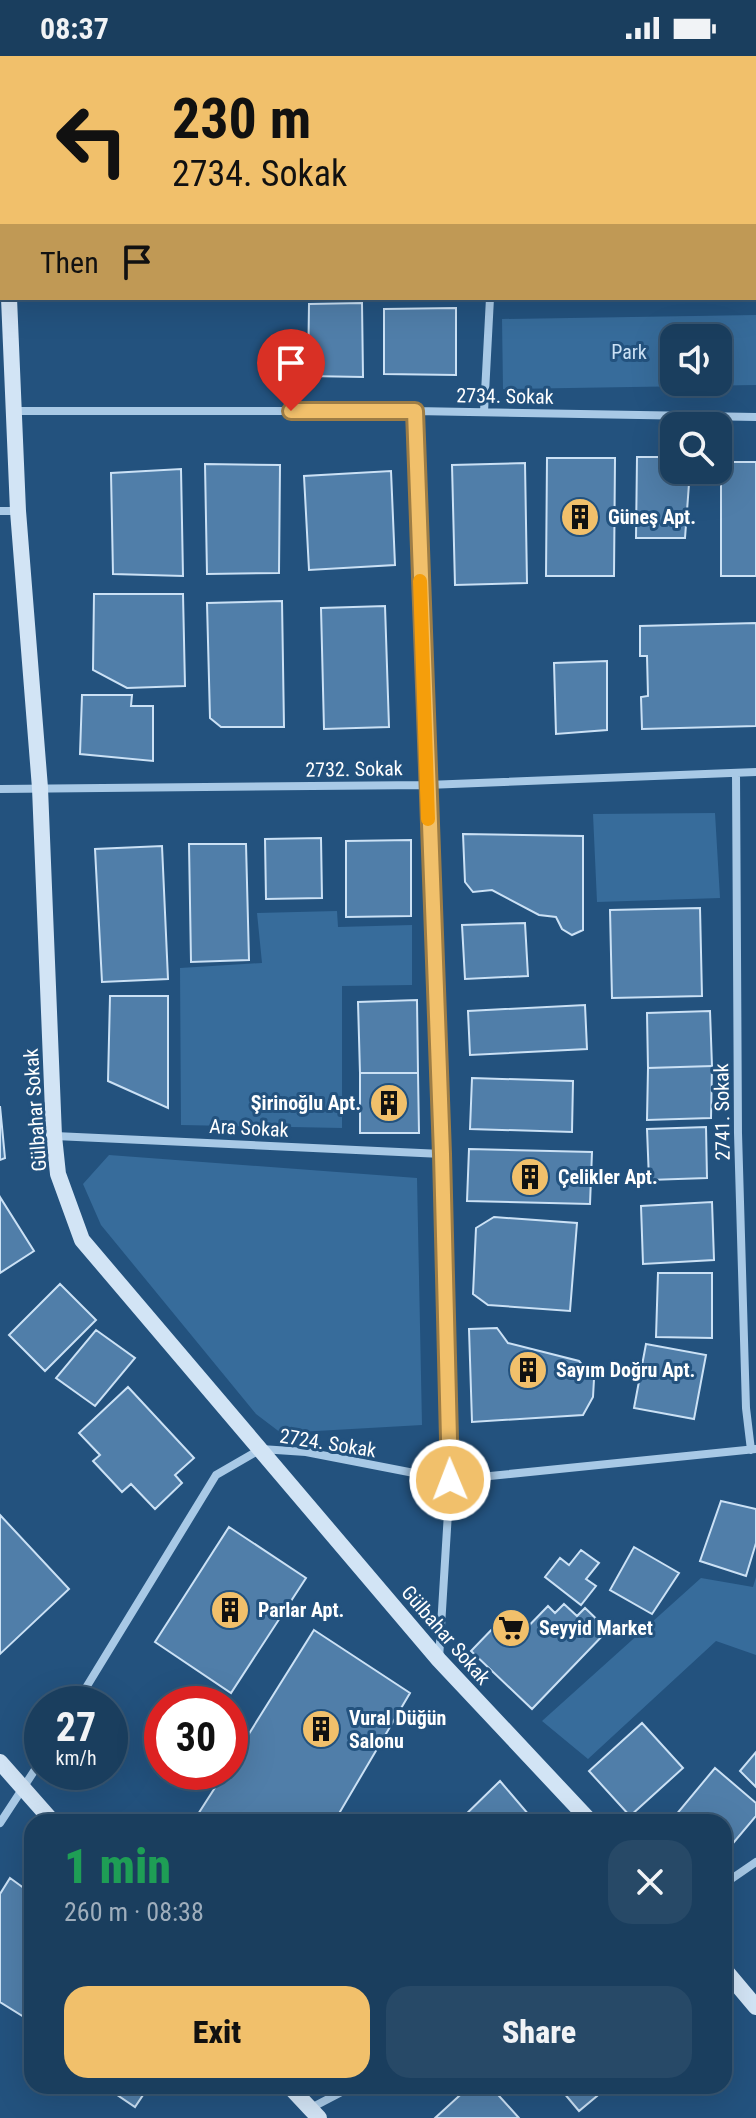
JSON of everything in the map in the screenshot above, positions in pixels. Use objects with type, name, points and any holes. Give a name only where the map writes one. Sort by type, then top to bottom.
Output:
[{"type":"street","name":"Gülbahar Sokak","points":[[9,300],[18,511],[40,788],[54,1136],[58,1174],[82,1240],[439,1660],[583,1814]]},
{"type":"street","points":[[484,412],[490,300]]},
{"type":"street","name":"2734. Sokak","points":[[14,411],[415,411],[756,417]]},
{"type":"street","points":[[415,411],[442,1154],[450,1480],[439,1660]]},
{"type":"street","points":[[0,511],[18,511]]},
{"type":"street","name":"2732. Sokak","points":[[0,789],[427,785],[756,772]]},
{"type":"street","name":"2741. Sokak","points":[[736,773],[738,1133],[746,1408],[753,1450]]},
{"type":"street","name":"Ara Sokak","points":[[54,1136],[442,1154]]},
{"type":"street","name":"2724. Sokak","points":[[87,1686],[216,1475],[261,1449],[306,1452],[450,1480],[753,1450]]},
{"type":"street","points":[[0,1762],[24,1789],[0,1823]]},
{"type":"street","points":[[25,1790],[46,1814]]},
{"type":"street","points":[[732,1878],[756,1862]]},
{"type":"street","points":[[732,1978],[756,2007]]},
{"type":"street","points":[[296,2094],[313,2115],[342,2094]]},
{"type":"green space","name":"Park","points":[[756,315],[756,385],[732,385],[732,324],[660,324],[660,387],[503,389],[502,319]]},
{"type":"green space","points":[[715,813],[720,898],[597,902],[593,814]]},
{"type":"green space","points":[[337,911],[338,927],[412,925],[412,985],[342,986],[342,1128],[181,1125],[180,968],[262,963],[257,913]]},
{"type":"green space","points":[[109,1155],[417,1178],[422,1425],[281,1433],[256,1414],[101,1225],[83,1184]]},
{"type":"green space","points":[[756,1577],[756,1655],[716,1641],[588,1759],[542,1721],[701,1578],[753,1587]]},
{"type":"building","points":[[362,303],[363,377],[308,376],[309,304]]},
{"type":"building","points":[[456,308],[456,375],[384,374],[384,309]]},
{"type":"building","points":[[637,457],[660,457],[660,484],[689,484],[685,538],[636,538]]},
{"type":"building","name":"Güneş Apt.","points":[[547,458],[615,458],[614,576],[546,576]]},
{"type":"building","points":[[732,462],[756,462],[756,576],[721,576],[721,484],[732,484]]},
{"type":"building","points":[[525,463],[527,583],[455,585],[452,465]]},
{"type":"building","points":[[205,464],[280,465],[279,573],[207,574]]},
{"type":"building","points":[[181,469],[183,576],[113,574],[111,473]]},
{"type":"building","points":[[391,471],[395,565],[309,570],[304,476]]},
{"type":"building","points":[[94,594],[183,594],[185,686],[127,688],[93,670]]},
{"type":"building","points":[[282,601],[284,727],[221,727],[210,718],[207,603]]},
{"type":"building","points":[[385,606],[389,727],[324,729],[321,608]]},
{"type":"building","points":[[756,623],[756,726],[642,729],[641,697],[648,696],[647,656],[640,656],[640,626]]},
{"type":"building","points":[[607,661],[607,730],[556,734],[554,663]]},
{"type":"building","points":[[82,695],[132,695],[131,706],[153,706],[153,761],[80,754]]},
{"type":"building","points":[[463,834],[583,836],[583,930],[572,935],[562,929],[556,917],[539,915],[492,890],[473,892],[465,882]]},
{"type":"building","points":[[321,838],[322,898],[266,899],[265,839]]},
{"type":"building","points":[[411,840],[411,916],[346,917],[346,841]]},
{"type":"building","points":[[189,844],[246,844],[249,960],[191,962]]},
{"type":"building","points":[[162,846],[168,979],[102,982],[95,849]]},
{"type":"building","points":[[700,908],[702,996],[612,998],[610,910]]},
{"type":"building","points":[[525,923],[528,976],[465,979],[462,925]]},
{"type":"building","points":[[110,996],[168,996],[168,1108],[108,1081]]},
{"type":"building","points":[[417,1000],[418,1073],[360,1073],[358,1002]]},
{"type":"building","points":[[585,1005],[587,1049],[470,1055],[468,1011]]},
{"type":"building","points":[[710,1011],[712,1066],[648,1068],[647,1013]]},
{"type":"building","points":[[712,1066],[711,1118],[647,1120],[648,1068]]},
{"type":"building","name":"Şirinoğlu Apt.","points":[[360,1073],[418,1073],[419,1133],[360,1133]]},
{"type":"building","points":[[472,1078],[573,1081],[572,1132],[470,1129]]},
{"type":"building","points":[[0,1106],[5,1158],[0,1160]]},
{"type":"building","points":[[706,1127],[707,1178],[649,1180],[647,1129]]},
{"type":"building","name":"Çelikler Apt.","points":[[469,1149],[592,1152],[590,1204],[467,1201]]},
{"type":"building","points":[[0,1197],[34,1251],[0,1273]]},
{"type":"building","points":[[712,1202],[714,1260],[643,1264],[641,1206]]},
{"type":"building","points":[[494,1217],[577,1223],[570,1311],[488,1305],[473,1294],[476,1228]]},
{"type":"building","points":[[658,1273],[712,1273],[712,1338],[656,1337]]},
{"type":"building","points":[[60,1284],[96,1320],[45,1371],[9,1335]]},
{"type":"building","name":"Sayım Doğru Apt.","points":[[497,1328],[508,1343],[579,1361],[594,1379],[593,1397],[583,1415],[472,1422],[469,1329]]},
{"type":"building","points":[[96,1330],[135,1358],[95,1406],[56,1378]]},
{"type":"building","points":[[646,1344],[706,1355],[694,1419],[634,1408]]},
{"type":"building","points":[[128,1387],[194,1458],[175,1475],[182,1483],[155,1509],[131,1484],[122,1492],[93,1461],[100,1455],[79,1433]]},
{"type":"building","points":[[721,1501],[756,1509],[756,1543],[746,1576],[700,1561]]},
{"type":"building","points":[[0,1515],[69,1589],[0,1654]]},
{"type":"building","name":"Parlar Apt.","points":[[229,1527],[306,1578],[236,1686],[221,1686],[155,1642]]},
{"type":"building","points":[[634,1547],[679,1573],[652,1614],[610,1590]]},
{"type":"building","points":[[581,1550],[599,1563],[586,1579],[596,1586],[581,1605],[545,1577],[560,1558],[569,1565]]},
{"type":"building","points":[[564,1604],[577,1616],[585,1608],[608,1630],[532,1709],[471,1651],[499,1622],[516,1639],[548,1606],[555,1613]]},
{"type":"building","name":"Vural Düğün Salonu","points":[[314,1630],[410,1693],[339,1814],[198,1814],[213,1790],[248,1790],[248,1735]]},
{"type":"building","points":[[642,1723],[683,1768],[632,1814],[628,1814],[589,1771]]},
{"type":"building","points":[[756,1752],[756,1787],[740,1771]]},
{"type":"building","points":[[715,1768],[756,1803],[756,1816],[732,1844],[732,1814],[677,1814]]},
{"type":"building","points":[[500,1781],[528,1814],[466,1814]]},
{"type":"building","points":[[10,1878],[24,1888],[24,2017],[0,2002],[0,1894]]},
{"type":"building","points":[[116,2094],[144,2094],[135,2107]]},
{"type":"building","points":[[461,2094],[497,2094],[519,2118],[435,2118]]},
{"type":"building","points":[[565,2094],[599,2094],[579,2111]]},
{"type":"slow traffic","points":[[420,581],[428,819]]},
{"type":"place","name":"Güneş Apt.","points":[[580,517]]},
{"type":"place","name":"Şirinoğlu Apt.","points":[[389,1103]]},
{"type":"place","name":"Çelikler Apt.","points":[[530,1177]]},
{"type":"place","name":"Sayım Doğru Apt.","points":[[528,1370]]},
{"type":"place","name":"Parlar Apt.","points":[[230,1610]]},
{"type":"place","name":"Seyyid Market","points":[[511,1628]]},
{"type":"place","name":"Vural Düğün Salonu","points":[[321,1729]]},
{"type":"route","points":[[291,411],[415,411],[442,1154],[450,1480]]}]
